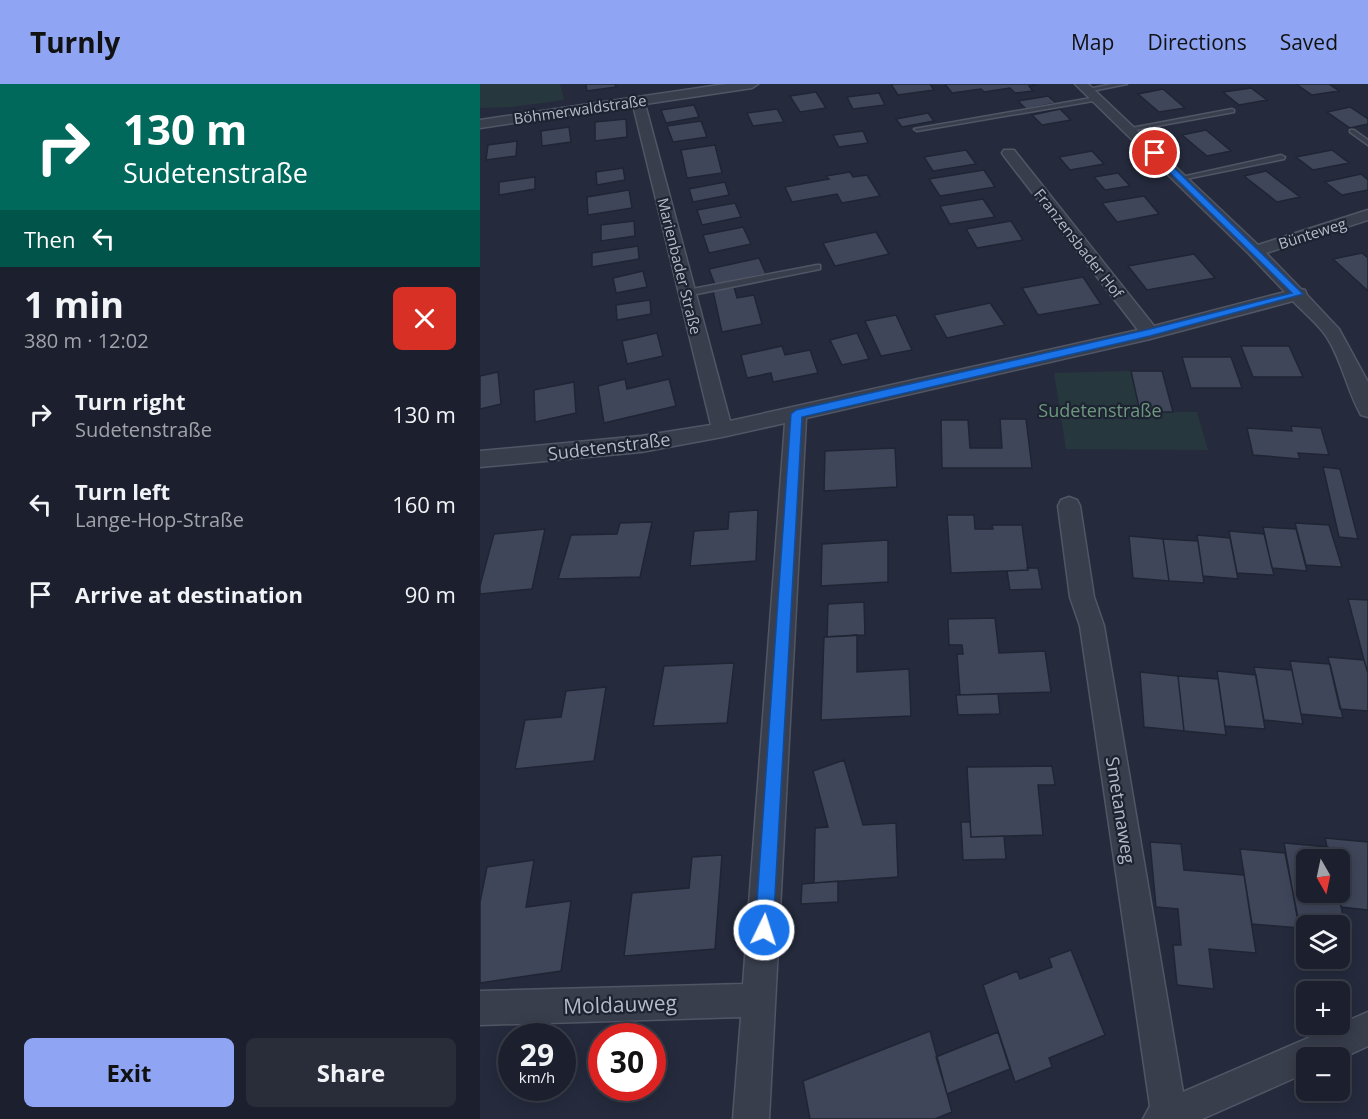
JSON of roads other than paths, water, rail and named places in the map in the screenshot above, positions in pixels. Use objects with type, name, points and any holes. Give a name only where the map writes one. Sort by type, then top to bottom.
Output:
[{"type":"street","name":"Böhmerwaldstraße","points":[[480,124],[752,84]]},
{"type":"street","points":[[1088,91],[1299,294],[1333,333],[1358,382],[1368,410]]},
{"type":"street","name":"Marienbader Straße","points":[[638,101],[722,430]]},
{"type":"street","name":"Franzensbader Hof","points":[[1009,153],[1150,333]]},
{"type":"street","name":"Bünteweg","points":[[1255,250],[1368,214]]},
{"type":"street","name":"Sudetenstraße","points":[[480,459],[641,444],[722,430],[1150,333],[1299,294]]},
{"type":"street","points":[[751,1119],[796,414]]},
{"type":"street","name":"Smetanaweg","points":[[1069,506],[1082,597],[1092,626],[1165,1117]]},
{"type":"street","name":"Moldauweg","points":[[480,1008],[759,1000]]},
{"type":"street","points":[[1165,1117],[1368,1029]]},
{"type":"lane","points":[[917,129],[1124,84]]},
{"type":"lane","points":[[1129,129],[1232,111]]},
{"type":"lane","points":[[1352,131],[1368,143]]},
{"type":"lane","points":[[1181,178],[1281,156]]},
{"type":"lane","points":[[687,293],[817,267]]}]
